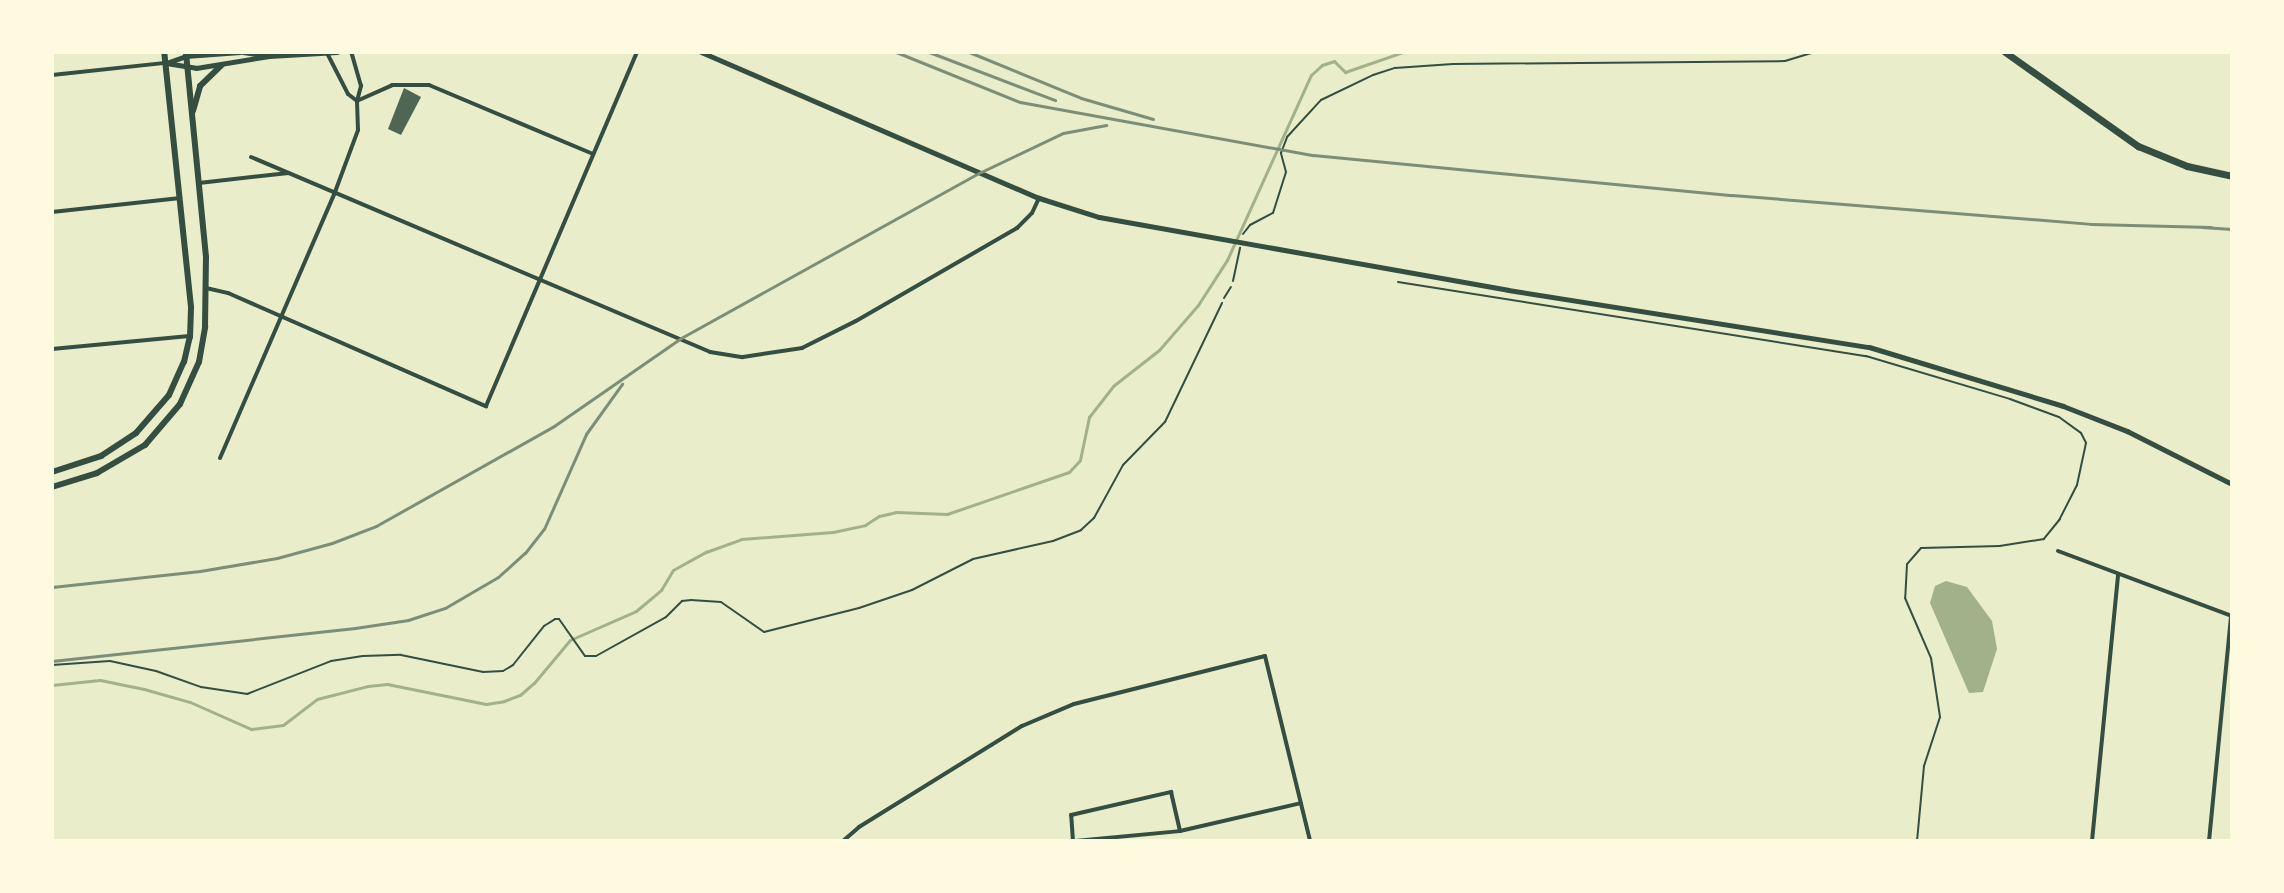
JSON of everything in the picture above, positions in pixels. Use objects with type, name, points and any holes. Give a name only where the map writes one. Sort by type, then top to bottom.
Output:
[{"type":"main road","points":[[52,472],[115,448],[146,424],[164,403],[180,374],[190,337],[191,307],[164,52]]},
{"type":"main road","points":[[2005,52],[2138,146],[2187,166],[2232,176]]},
{"type":"main road","points":[[52,487],[115,465],[145,445],[173,415],[186,394],[202,353],[206,288],[186,54]]},
{"type":"main road","points":[[192,119],[200,86],[222,65]]},
{"type":"street","points":[[52,75],[166,63],[186,54],[241,52],[269,56]]},
{"type":"street","points":[[166,63],[187,68],[269,56],[337,52]]},
{"type":"street","points":[[220,458],[335,192],[358,130],[357,101],[361,86],[351,52]]},
{"type":"street","points":[[206,288],[222,291],[486,406],[637,52]]},
{"type":"street","points":[[701,52],[1039,198],[1099,217],[1508,290],[1779,330],[1923,362],[2063,406],[2127,431],[2232,484]]},
{"type":"street","points":[[327,53],[348,94],[357,101]]},
{"type":"street","points":[[357,101],[392,85],[429,85],[593,154]]},
{"type":"street","points":[[251,157],[710,352],[734,357],[763,356],[815,342],[1024,223],[1039,198]]},
{"type":"street","points":[[199,183],[292,173]]},
{"type":"street","points":[[52,212],[180,198]]},
{"type":"street","points":[[52,349],[190,337]]},
{"type":"street","points":[[2058,551],[2232,616],[2209,841]]},
{"type":"street","points":[[2092,841],[2118,575]]},
{"type":"street","points":[[843,841],[859,827],[1022,726],[1074,704],[1265,656],[1310,841]]},
{"type":"street","points":[[1180,831],[1171,792],[1071,815],[1074,841],[1180,831],[1301,803]]},
{"type":"lane","points":[[1224,298],[1231,287]]},
{"type":"path","points":[[1273,213],[1286,172],[1281,153],[1287,137],[1321,100],[1355,81],[1384,71],[1489,63],[1785,61],[1815,52]]},
{"type":"path","points":[[1398,282],[1866,356],[2010,399],[2059,417],[2081,433],[2086,443],[2077,485],[2060,519],[2044,539],[2013,545],[1921,548],[1907,564],[1905,598],[1931,658],[1940,717],[1924,766],[1917,841]]},
{"type":"path","points":[[52,665],[110,661],[156,671],[201,687],[247,694],[321,665],[363,656],[401,655],[483,672],[503,671],[513,665],[551,621],[559,619],[585,656],[596,656],[666,617],[682,601],[721,602],[764,632],[859,608],[912,590],[973,559],[1053,541],[1081,530],[1094,518],[1123,465],[1165,422],[1224,298]]},
{"type":"shaded area","points":[[1946,581],[1967,587],[1992,621],[1997,649],[1983,692],[1969,693],[1930,603],[1935,586]]},
{"type":"building","points":[[404,88],[421,97],[401,135],[388,129]]},
{"type":"waterway","points":[[52,685],[100,680],[144,689],[190,702],[251,729],[283,725],[317,699],[368,686],[387,684],[486,704],[504,701],[520,695],[534,683],[570,640],[636,611],[661,590],[673,570],[706,552],[741,539],[833,532],[865,525],[879,516],[896,512],[947,514],[1069,472],[1080,460],[1089,417],[1113,386],[1159,350],[1198,305],[1227,260],[1311,75],[1322,65],[1334,61],[1345,72],[1403,52]]},
{"type":"railway","points":[[896,52],[1020,102],[1313,155],[1732,195],[2091,224],[2211,227]]},
{"type":"railway","points":[[929,52],[1055,100]]},
{"type":"railway","points":[[969,52],[1081,98],[1153,119]]},
{"type":"railway","points":[[52,587],[200,571],[277,558],[332,543],[376,526],[554,426],[681,338],[981,172],[1063,133],[1106,125]]},
{"type":"railway","points":[[2202,227],[2232,229]]},
{"type":"railway","points":[[52,661],[355,628],[408,620],[445,608],[498,577],[525,553],[544,529],[586,434],[622,384]]}]
